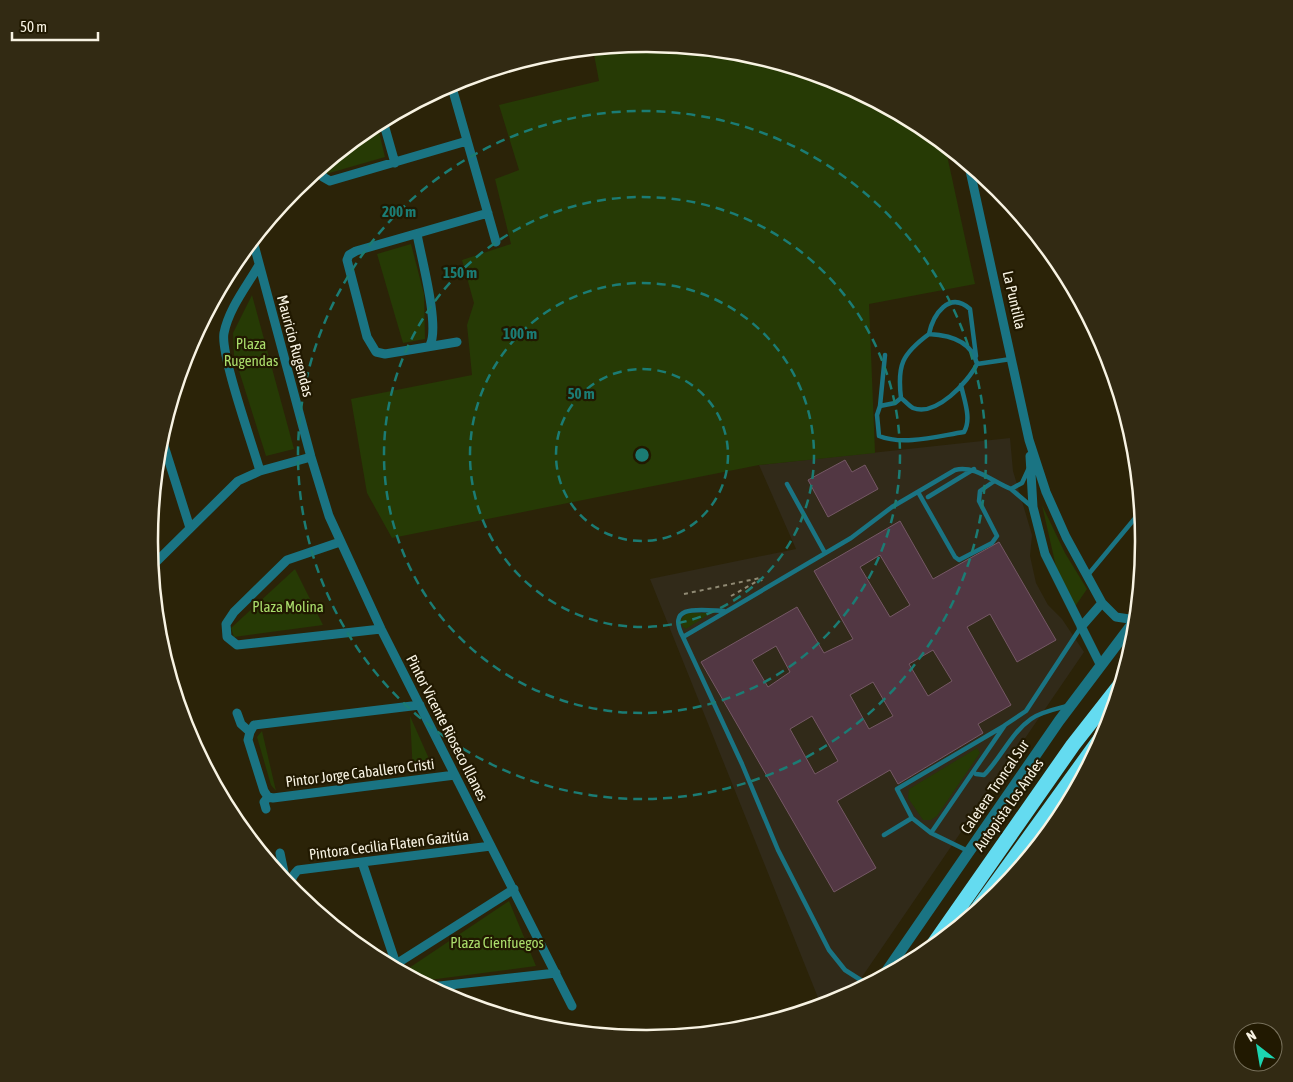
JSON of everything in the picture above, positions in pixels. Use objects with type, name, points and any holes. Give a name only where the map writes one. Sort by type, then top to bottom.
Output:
[{"type":"highway","name":"Autopista Los Andes","points":[[944,929],[1072,745],[1108,699]]},
{"type":"highway","points":[[999,879],[1082,763]]},
{"type":"highway","points":[[1066,784],[1076,773]]},
{"type":"street","points":[[453,93],[496,242]]},
{"type":"street","points":[[385,129],[395,163]]},
{"type":"street","points":[[323,175],[326,181],[395,163],[467,141]]},
{"type":"street","name":"La Puntilla","points":[[973,177],[1029,440],[1057,517],[1102,603],[1116,617],[1129,619]]},
{"type":"street","points":[[457,342],[430,345],[386,354],[376,352],[367,337],[347,265],[349,256],[488,214]]},
{"type":"street","points":[[417,234],[430,295],[433,333],[430,345]]},
{"type":"street","name":"Mauricio Rugendas","points":[[255,249],[311,457]]},
{"type":"street","points":[[260,264],[233,308],[224,334],[226,356],[260,471]]},
{"type":"street","name":"La Puntilla","points":[[1029,440],[1033,507],[1040,539],[1051,569],[1100,664]]},
{"type":"street","points":[[166,452],[190,528]]},
{"type":"street","points":[[159,559],[238,481],[260,471],[311,457]]},
{"type":"street","name":"Pintor Vicente Rioseco Illanes","points":[[311,457],[329,516],[381,629],[514,888],[572,1006]]},
{"type":"street","points":[[340,542],[287,560],[234,612],[226,624],[227,637],[237,645],[381,629]]},
{"type":"street","points":[[1081,627],[1102,603]]},
{"type":"street","name":"Caletera Troncal Sur","points":[[891,964],[1071,704],[1127,631]]},
{"type":"street","points":[[266,810],[264,802],[268,796],[264,791],[248,740],[254,726],[420,705]]},
{"type":"street","points":[[237,713],[241,724],[250,732]]},
{"type":"street","name":"Pintor Jorge Caballero Cristi","points":[[268,796],[273,798],[455,775]]},
{"type":"street","name":"Pintora Cecilia Flaten Gazitúa","points":[[294,878],[298,870],[491,846]]},
{"type":"street","points":[[280,853],[283,867]]},
{"type":"street","points":[[362,862],[392,957]]},
{"type":"street","points":[[399,962],[514,888]]},
{"type":"street","points":[[445,985],[556,973]]},
{"type":"lane","points":[[929,334],[932,319],[941,307],[952,303],[964,304],[970,309],[977,364],[962,385],[946,399],[928,410],[912,408],[901,398],[899,379],[902,360],[915,344],[929,334],[945,335],[960,341],[970,348],[976,357]]},
{"type":"lane","points":[[885,355],[880,406],[877,415],[879,436],[889,440],[907,440],[964,432],[968,426],[968,416],[962,385]]},
{"type":"lane","points":[[977,364],[1013,359]]},
{"type":"lane","points":[[880,406],[895,403],[901,398]]},
{"type":"lane","points":[[1011,489],[1022,483],[1030,466]]},
{"type":"lane","points":[[683,637],[851,538],[892,507],[955,470],[974,469],[993,482],[1011,489],[1033,507]]},
{"type":"lane","points":[[928,498],[974,469]]},
{"type":"lane","points":[[918,492],[955,557],[959,560],[992,543],[997,536],[979,501],[980,491],[993,482]]},
{"type":"lane","points":[[787,484],[825,553]]},
{"type":"lane","points":[[1087,576],[1134,520]]},
{"type":"lane","points":[[725,612],[685,611],[678,616],[676,622],[742,764],[778,850],[828,950],[845,970],[861,980]]},
{"type":"lane","points":[[969,852],[931,833],[912,818],[897,789],[1026,711],[1081,627]]},
{"type":"lane","points":[[976,774],[984,775],[992,767],[1015,735],[1031,718],[1071,704]]},
{"type":"lane","points":[[931,833],[1005,725]]},
{"type":"lane","points":[[884,835],[912,818]]},
{"type":"path","points":[[761,579],[766,587]]},
{"type":"path","points":[[684,594],[761,579]]},
{"type":"path","points":[[731,596],[761,579]]},
{"type":"shaded area","points":[[1010,438],[1013,471],[1032,535],[1030,556],[1036,583],[1048,605],[1062,619],[1084,652],[860,980],[818,998],[650,579],[796,549],[759,465]]},
{"type":"green space","points":[[646,52],[710,57],[742,62],[804,78],[863,103],[891,118],[947,156],[975,284],[869,304],[875,453],[759,465],[392,538],[367,493],[351,399],[472,375],[467,325],[474,303],[462,260],[511,244],[495,179],[519,170],[499,105],[599,81],[594,56]]},
{"type":"green space","points":[[379,132],[385,157],[326,174],[349,153]]},
{"type":"green space","points":[[411,244],[424,294],[425,339],[403,343],[377,254]]},
{"type":"green space","name":"Plaza Rugendas","points":[[252,295],[294,449],[266,456],[234,355],[233,333]]},
{"type":"green space","points":[[1042,505],[1065,553],[1087,589],[1074,608],[1057,571]]},
{"type":"green space","name":"Plaza Molina","points":[[295,569],[323,625],[234,637],[231,628]]},
{"type":"green space","points":[[686,613],[711,613],[686,629],[680,621]]},
{"type":"green space","points":[[410,716],[434,770],[413,773]]},
{"type":"green space","points":[[262,731],[276,791],[271,785],[257,737]]},
{"type":"green space","points":[[977,748],[980,753],[937,816],[931,820],[923,820],[908,798],[909,789]]},
{"type":"green space","name":"Plaza Cienfuegos","points":[[509,901],[536,966],[431,980],[409,968]]},
{"type":"building","points":[[845,460],[852,472],[865,465],[878,489],[828,517],[808,480]]},
{"type":"building","points":[[900,521],[933,579],[999,542],[1056,640],[1017,662],[990,614],[967,627],[1011,705],[978,724],[983,733],[898,784],[890,770],[837,801],[876,868],[834,892],[701,662],[797,607],[824,653],[853,639],[814,571]],"holes":[[[880,555],[910,605],[890,617],[860,567]],[[776,646],[790,672],[768,687],[752,660]],[[933,650],[952,681],[928,696],[909,664]],[[873,682],[893,716],[869,729],[850,695]],[[812,716],[838,761],[815,774],[790,729]]]}]
